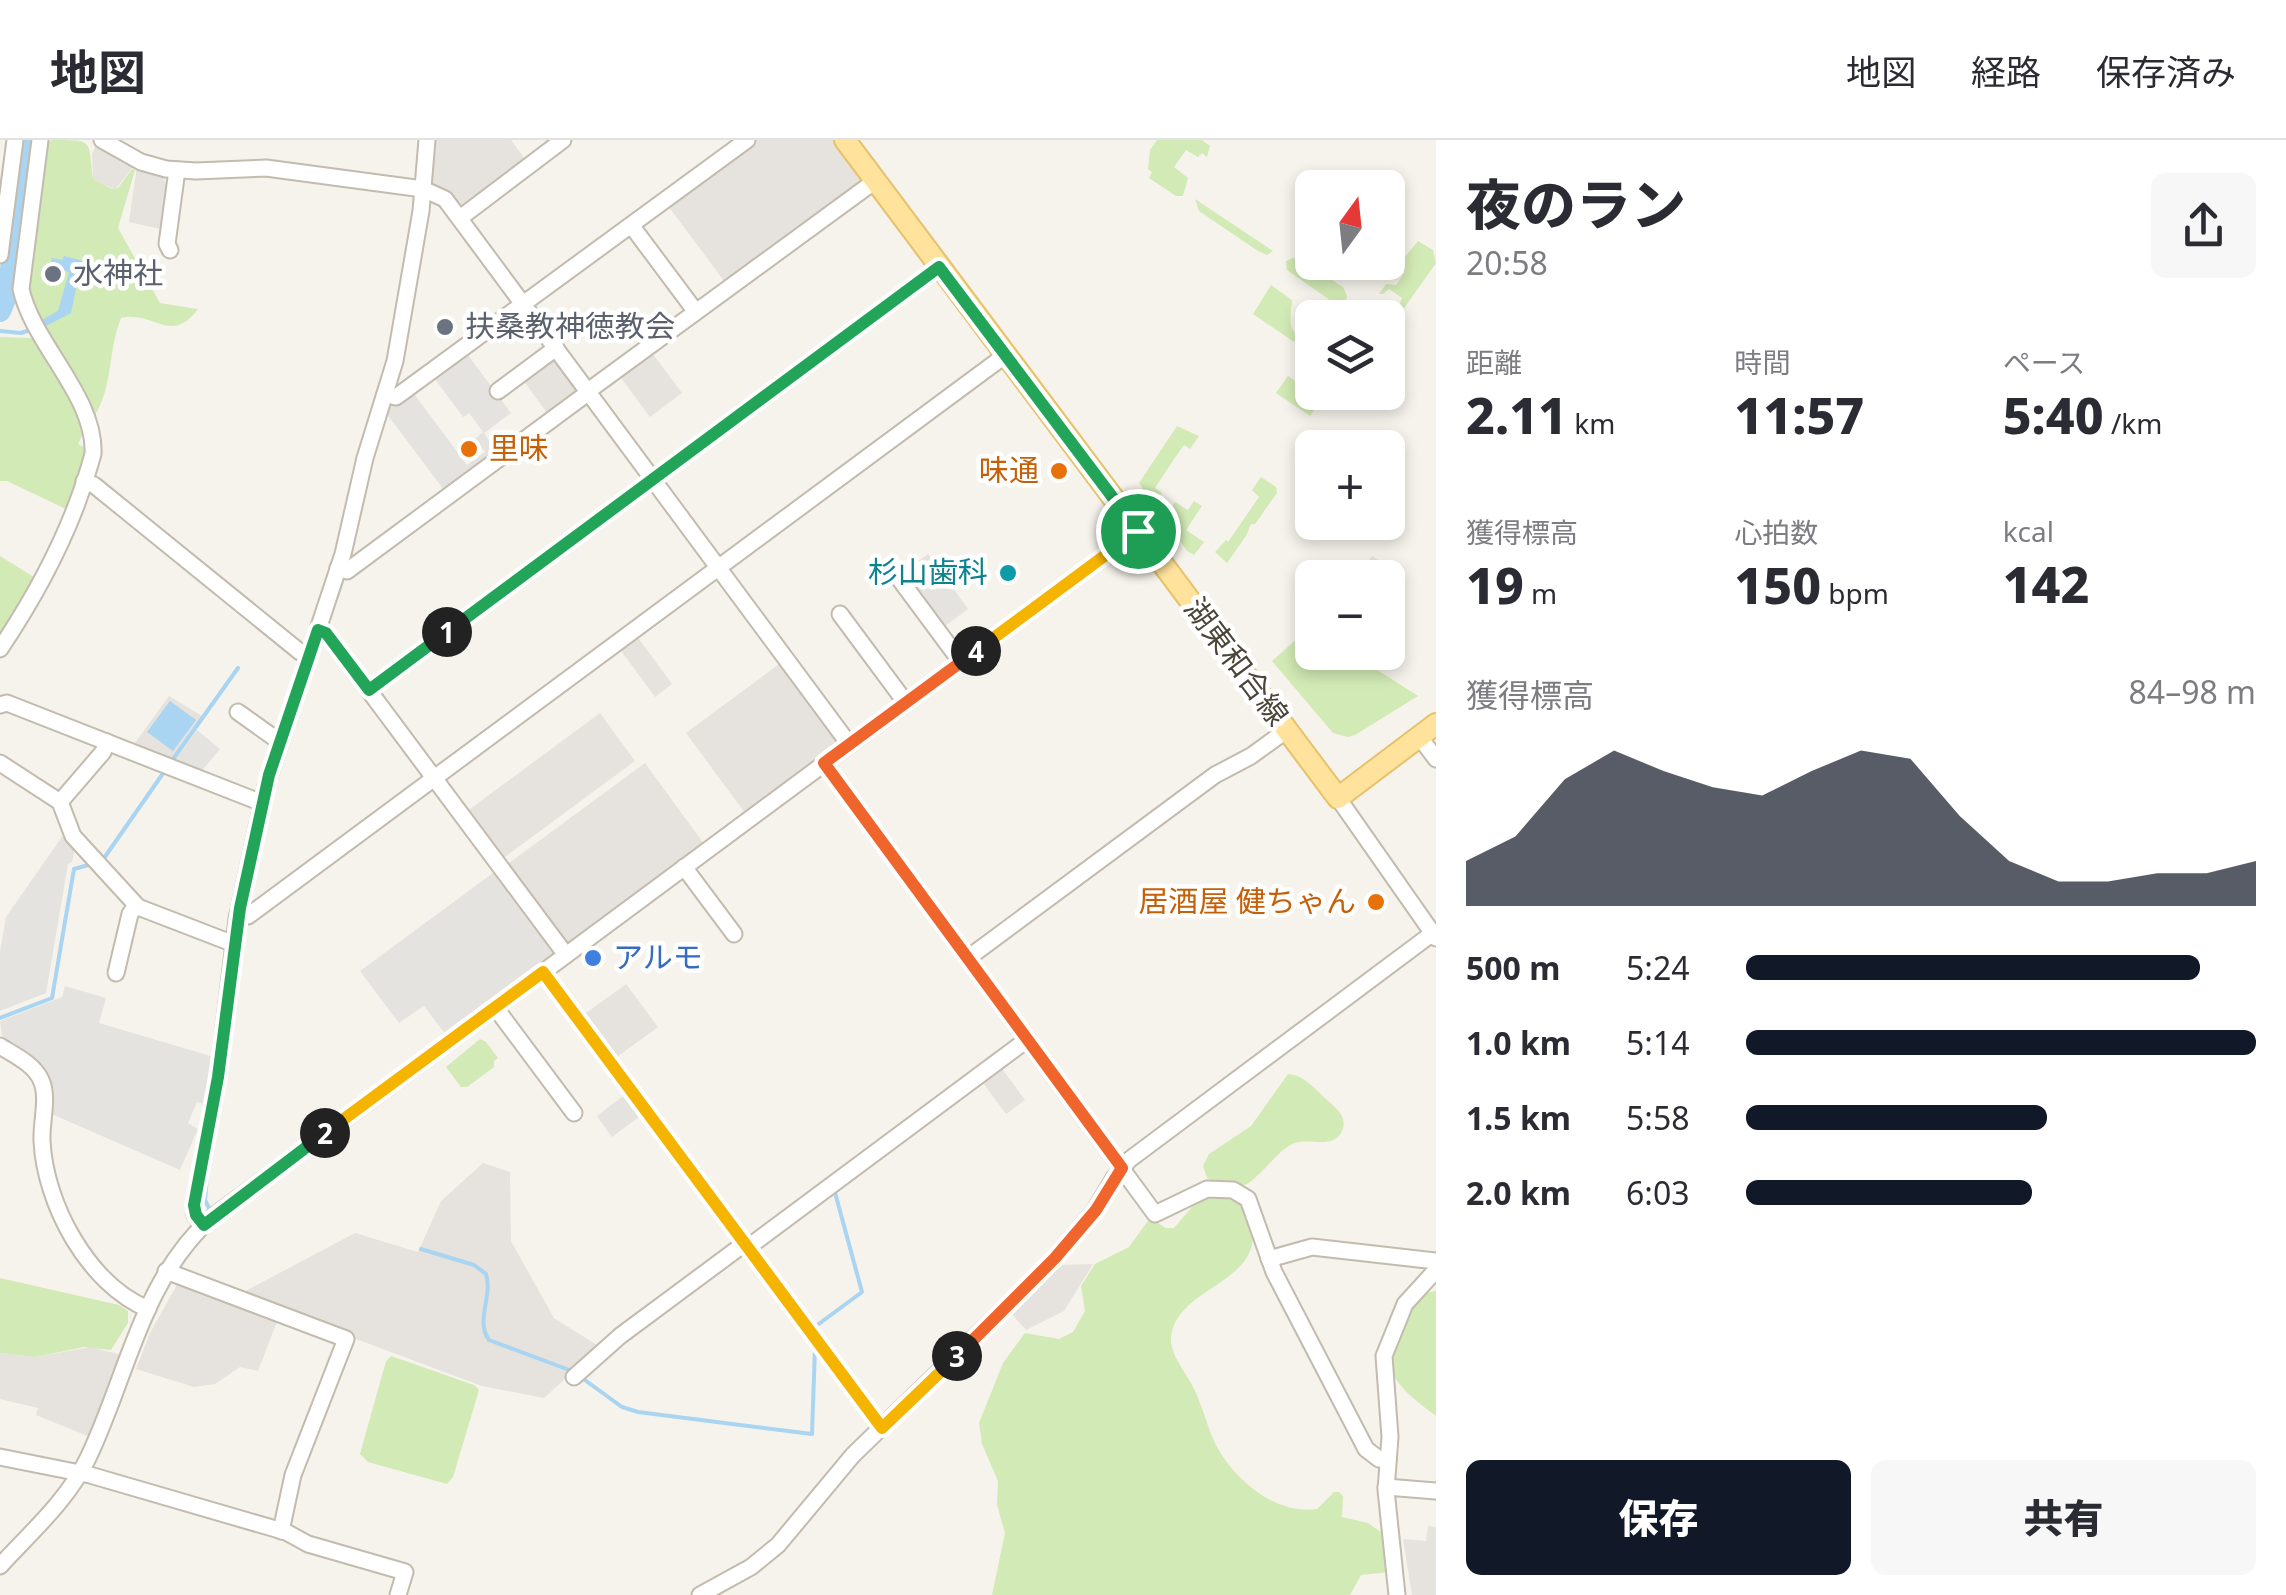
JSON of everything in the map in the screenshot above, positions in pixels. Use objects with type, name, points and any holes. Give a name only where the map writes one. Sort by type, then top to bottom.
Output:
[{"type":"main road","name":"湖東和合線","points":[[845,140],[1338,798]]},
{"type":"main road","points":[[1338,798],[1428,730]]},
{"type":"street","points":[[0,255],[15,140]]},
{"type":"street","points":[[0,649],[40,588],[66,533],[93,454],[91,430],[24,300],[21,278],[40,140]]},
{"type":"street","points":[[102,140],[142,162],[176,170],[266,168],[423,189],[445,199],[850,744]]},
{"type":"street","points":[[204,1225],[194,1205],[218,1077],[238,914],[262,803],[338,568],[365,458],[386,394],[404,320],[427,140]]},
{"type":"street","points":[[460,218],[563,140]]},
{"type":"street","points":[[386,394],[396,397],[747,140]]},
{"type":"street","points":[[170,250],[167,244],[176,170]]},
{"type":"street","points":[[338,568],[346,570],[875,181]]},
{"type":"street","points":[[631,225],[696,312]]},
{"type":"street","points":[[369,690],[939,267]]},
{"type":"street","points":[[498,391],[556,348]]},
{"type":"street","points":[[238,914],[248,916],[1007,354]]},
{"type":"street","points":[[84,482],[94,485],[300,652],[309,655]]},
{"type":"street","points":[[0,1566],[79,1474],[166,1271],[204,1225],[1138,531]]},
{"type":"street","points":[[895,574],[961,662]]},
{"type":"street","points":[[840,614],[906,702]]},
{"type":"street","points":[[318,630],[326,633],[566,955]]},
{"type":"street","points":[[0,705],[7,703],[262,803]]},
{"type":"street","points":[[238,712],[280,742]]},
{"type":"street","points":[[968,958],[1214,775],[1251,756],[1287,730]]},
{"type":"street","points":[[1428,730],[1436,759]]},
{"type":"street","points":[[60,802],[103,752],[107,742]]},
{"type":"street","points":[[824,763],[1156,1214],[1207,1189],[1220,1188],[1241,1193],[1253,1207],[1270,1260],[1366,1449],[1379,1459],[1388,1460]]},
{"type":"street","points":[[0,764],[60,802],[73,836],[136,905],[193,931],[234,944]]},
{"type":"street","points":[[700,1595],[769,1554],[846,1463],[1048,1266],[1096,1210],[1122,1168],[1434,932],[1338,798]]},
{"type":"street","points":[[684,867],[734,934]]},
{"type":"street","points":[[116,974],[130,914],[136,905]]},
{"type":"street","points":[[543,972],[882,1428]]},
{"type":"street","points":[[496,1007],[574,1113]]},
{"type":"street","points":[[574,1378],[620,1336],[1028,1039]]},
{"type":"street","points":[[0,1046],[35,1071],[43,1085],[42,1145],[60,1218],[88,1264],[134,1304],[148,1309]]},
{"type":"street","points":[[1270,1260],[1312,1247],[1436,1261]]},
{"type":"street","points":[[1397,1595],[1386,1487],[1390,1428],[1384,1356],[1405,1304],[1436,1270]]},
{"type":"street","points":[[166,1271],[346,1338],[293,1475],[281,1531]]},
{"type":"street","points":[[0,1457],[79,1474],[281,1531],[308,1544],[405,1572],[398,1595]]},
{"type":"street","points":[[1386,1487],[1436,1490]]},
{"type":"shaded area","points":[[434,140],[511,140],[527,162],[461,209],[430,181]]},
{"type":"shaded area","points":[[752,140],[836,140],[867,182],[727,285],[666,203]]},
{"type":"shaded area","points":[[97,143],[135,164],[115,190],[93,179],[92,154]]},
{"type":"shaded area","points":[[137,166],[162,174],[170,193],[165,230],[129,222]]},
{"type":"shaded area","points":[[650,350],[682,393],[650,417],[618,374]]},
{"type":"shaded area","points":[[465,351],[511,413],[484,433],[499,454],[446,493],[386,413],[412,391],[467,465],[485,452],[475,439],[483,432],[469,413],[463,417],[432,375]]},
{"type":"shaded area","points":[[553,353],[581,391],[550,417],[521,377]]},
{"type":"shaded area","points":[[928,554],[942,573],[932,580],[938,587],[948,581],[968,609],[941,629],[901,574]]},
{"type":"shaded area","points":[[636,635],[672,684],[655,697],[619,648]]},
{"type":"shaded area","points":[[782,662],[841,742],[745,813],[686,733]]},
{"type":"shaded area","points":[[169,696],[202,716],[169,762],[132,747]]},
{"type":"shaded area","points":[[600,713],[635,761],[501,860],[466,812]]},
{"type":"shaded area","points":[[197,730],[220,749],[199,774],[172,764]]},
{"type":"shaded area","points":[[645,763],[704,844],[568,945],[564,944],[505,866]]},
{"type":"shaded area","points":[[66,831],[76,844],[68,864],[46,993],[0,1011],[0,952],[6,917]]},
{"type":"shaded area","points":[[497,870],[556,954],[446,1035],[424,1006],[399,1023],[360,971]]},
{"type":"shaded area","points":[[626,984],[658,1027],[614,1059],[582,1016]]},
{"type":"shaded area","points":[[65,986],[106,998],[99,1023],[214,1057],[206,1105],[197,1102],[188,1123],[198,1129],[180,1170],[47,1112],[36,1060],[2,1036],[0,1021],[62,997]]},
{"type":"shaded area","points":[[1000,1066],[1025,1100],[1006,1114],[981,1080]]},
{"type":"shaded area","points":[[627,1093],[643,1114],[612,1137],[597,1116]]},
{"type":"shaded area","points":[[483,1163],[510,1172],[511,1241],[554,1318],[600,1347],[544,1398],[482,1386],[238,1295],[355,1233],[418,1252],[441,1201]]},
{"type":"shaded area","points":[[1093,1264],[1064,1311],[1026,1330],[1009,1311],[1055,1265]]},
{"type":"shaded area","points":[[178,1283],[278,1319],[258,1371],[240,1367],[215,1384],[194,1387],[136,1369],[150,1333]]},
{"type":"shaded area","points":[[90,1347],[122,1355],[90,1437],[36,1415],[38,1408],[0,1399],[0,1353],[35,1357]]},
{"type":"shaded area","points":[[1428,1526],[1436,1527],[1436,1595],[1412,1595],[1403,1539],[1426,1541]]},
{"type":"green space","points":[[52,140],[87,145],[93,179],[112,189],[118,188],[135,170],[118,228],[160,303],[198,309],[179,325],[121,318],[105,392],[95,415],[33,308],[27,288],[47,143]]},
{"type":"green space","points":[[1157,140],[1202,140],[1210,146],[1207,157],[1186,150],[1174,167],[1188,178],[1183,196],[1176,196],[1149,178],[1150,150]]},
{"type":"green space","points":[[1195,199],[1273,251],[1267,255],[1258,251],[1199,211]]},
{"type":"green space","points":[[1418,241],[1433,250],[1436,263],[1405,307],[1405,300],[1389,289],[1379,294],[1386,284],[1396,285],[1405,280],[1405,257]]},
{"type":"green space","points":[[1295,257],[1295,276],[1287,270],[1286,261]]},
{"type":"green space","points":[[1301,280],[1332,280],[1343,287],[1346,300],[1330,300]]},
{"type":"green space","points":[[1271,285],[1292,300],[1295,341],[1294,342],[1253,314]]},
{"type":"green space","points":[[0,337],[32,338],[40,344],[82,421],[84,431],[78,444],[87,449],[68,510],[0,481]]},
{"type":"green space","points":[[1288,376],[1295,381],[1295,406],[1276,393]]},
{"type":"green space","points":[[1177,426],[1199,436],[1190,449],[1184,445],[1176,456],[1155,488],[1162,493],[1152,503],[1139,483]]},
{"type":"green space","points":[[1261,477],[1276,487],[1277,493],[1255,524],[1251,524],[1227,563],[1215,552],[1228,542],[1259,497],[1252,490]]},
{"type":"green space","points":[[1194,501],[1202,506],[1186,530],[1204,542],[1194,555],[1187,551],[1165,518],[1175,502],[1188,510]]},
{"type":"green space","points":[[0,556],[37,579],[0,639]]},
{"type":"green space","points":[[1295,641],[1295,670],[1377,670],[1418,696],[1348,737],[1333,733],[1272,661]]},
{"type":"green space","points":[[480,1039],[498,1058],[494,1067],[467,1087],[461,1087],[446,1067]]},
{"type":"green space","points":[[1288,1074],[1308,1083],[1340,1113],[1343,1126],[1338,1137],[1326,1142],[1292,1144],[1245,1185],[1220,1184],[1207,1178],[1203,1166],[1209,1154],[1251,1126]]},
{"type":"green space","points":[[1202,1195],[1239,1196],[1253,1232],[1251,1249],[1242,1263],[1187,1307],[1171,1336],[1175,1355],[1196,1393],[1214,1441],[1247,1484],[1287,1507],[1317,1509],[1334,1492],[1339,1492],[1343,1496],[1342,1517],[1368,1523],[1385,1535],[1389,1572],[1361,1575],[1350,1595],[992,1595],[1005,1533],[997,1505],[998,1481],[982,1444],[979,1423],[1003,1363],[1025,1333],[1059,1339],[1073,1332],[1085,1311],[1081,1286],[1095,1264],[1129,1247],[1150,1218],[1166,1228],[1174,1228]]},
{"type":"green space","points":[[0,1278],[119,1305],[128,1311],[128,1323],[111,1350],[84,1347],[35,1357],[0,1353]]},
{"type":"green space","points":[[1436,1291],[1436,1416],[1399,1383],[1392,1362],[1411,1309],[1423,1295]]},
{"type":"green space","points":[[391,1356],[479,1390],[453,1477],[447,1484],[368,1462],[360,1454],[386,1361]]},
{"type":"water","points":[[64,256],[91,263],[78,279],[71,313],[44,327],[40,321],[58,311],[69,272],[50,266],[52,258],[62,260]]},
{"type":"water","points":[[170,701],[196,720],[173,751],[147,732]]},
{"type":"waterway","points":[[0,311],[8,292],[28,140]]},
{"type":"waterway","points":[[0,331],[30,330]]},
{"type":"waterway","points":[[337,596],[342,580]]},
{"type":"waterway","points":[[171,762],[238,668]]},
{"type":"waterway","points":[[102,861],[164,772]]},
{"type":"waterway","points":[[248,906],[273,788]]},
{"type":"waterway","points":[[0,1018],[52,998],[74,869],[92,864]]},
{"type":"waterway","points":[[234,1009],[244,924]]},
{"type":"waterway","points":[[207,1175],[205,1200],[210,1210]]},
{"type":"waterway","points":[[816,1326],[862,1292],[834,1189]]},
{"type":"waterway","points":[[421,1249],[474,1265],[486,1274],[484,1325],[489,1340],[572,1371]]},
{"type":"waterway","points":[[582,1378],[622,1407],[638,1412],[812,1434],[815,1347]]},
{"type":"place","name":"水神社","points":[[53,274]]},
{"type":"place","name":"扶桑教神徳教会","points":[[445,327]]},
{"type":"place","name":"里味","points":[[469,449]]},
{"type":"place","name":"味通","points":[[1059,471]]},
{"type":"place","name":"杉山歯科","points":[[1008,573]]},
{"type":"place","name":"居酒屋 健ちゃん","points":[[1376,902]]},
{"type":"place","name":"アルモ","points":[[593,958]]},
{"type":"route","points":[[939,267],[1138,531],[824,763],[1122,1168],[1096,1210],[1048,1266],[882,1428],[543,972],[204,1225],[198,1218],[194,1205],[218,1077],[240,908],[269,775],[318,630],[326,633],[369,690],[939,267]]}]
